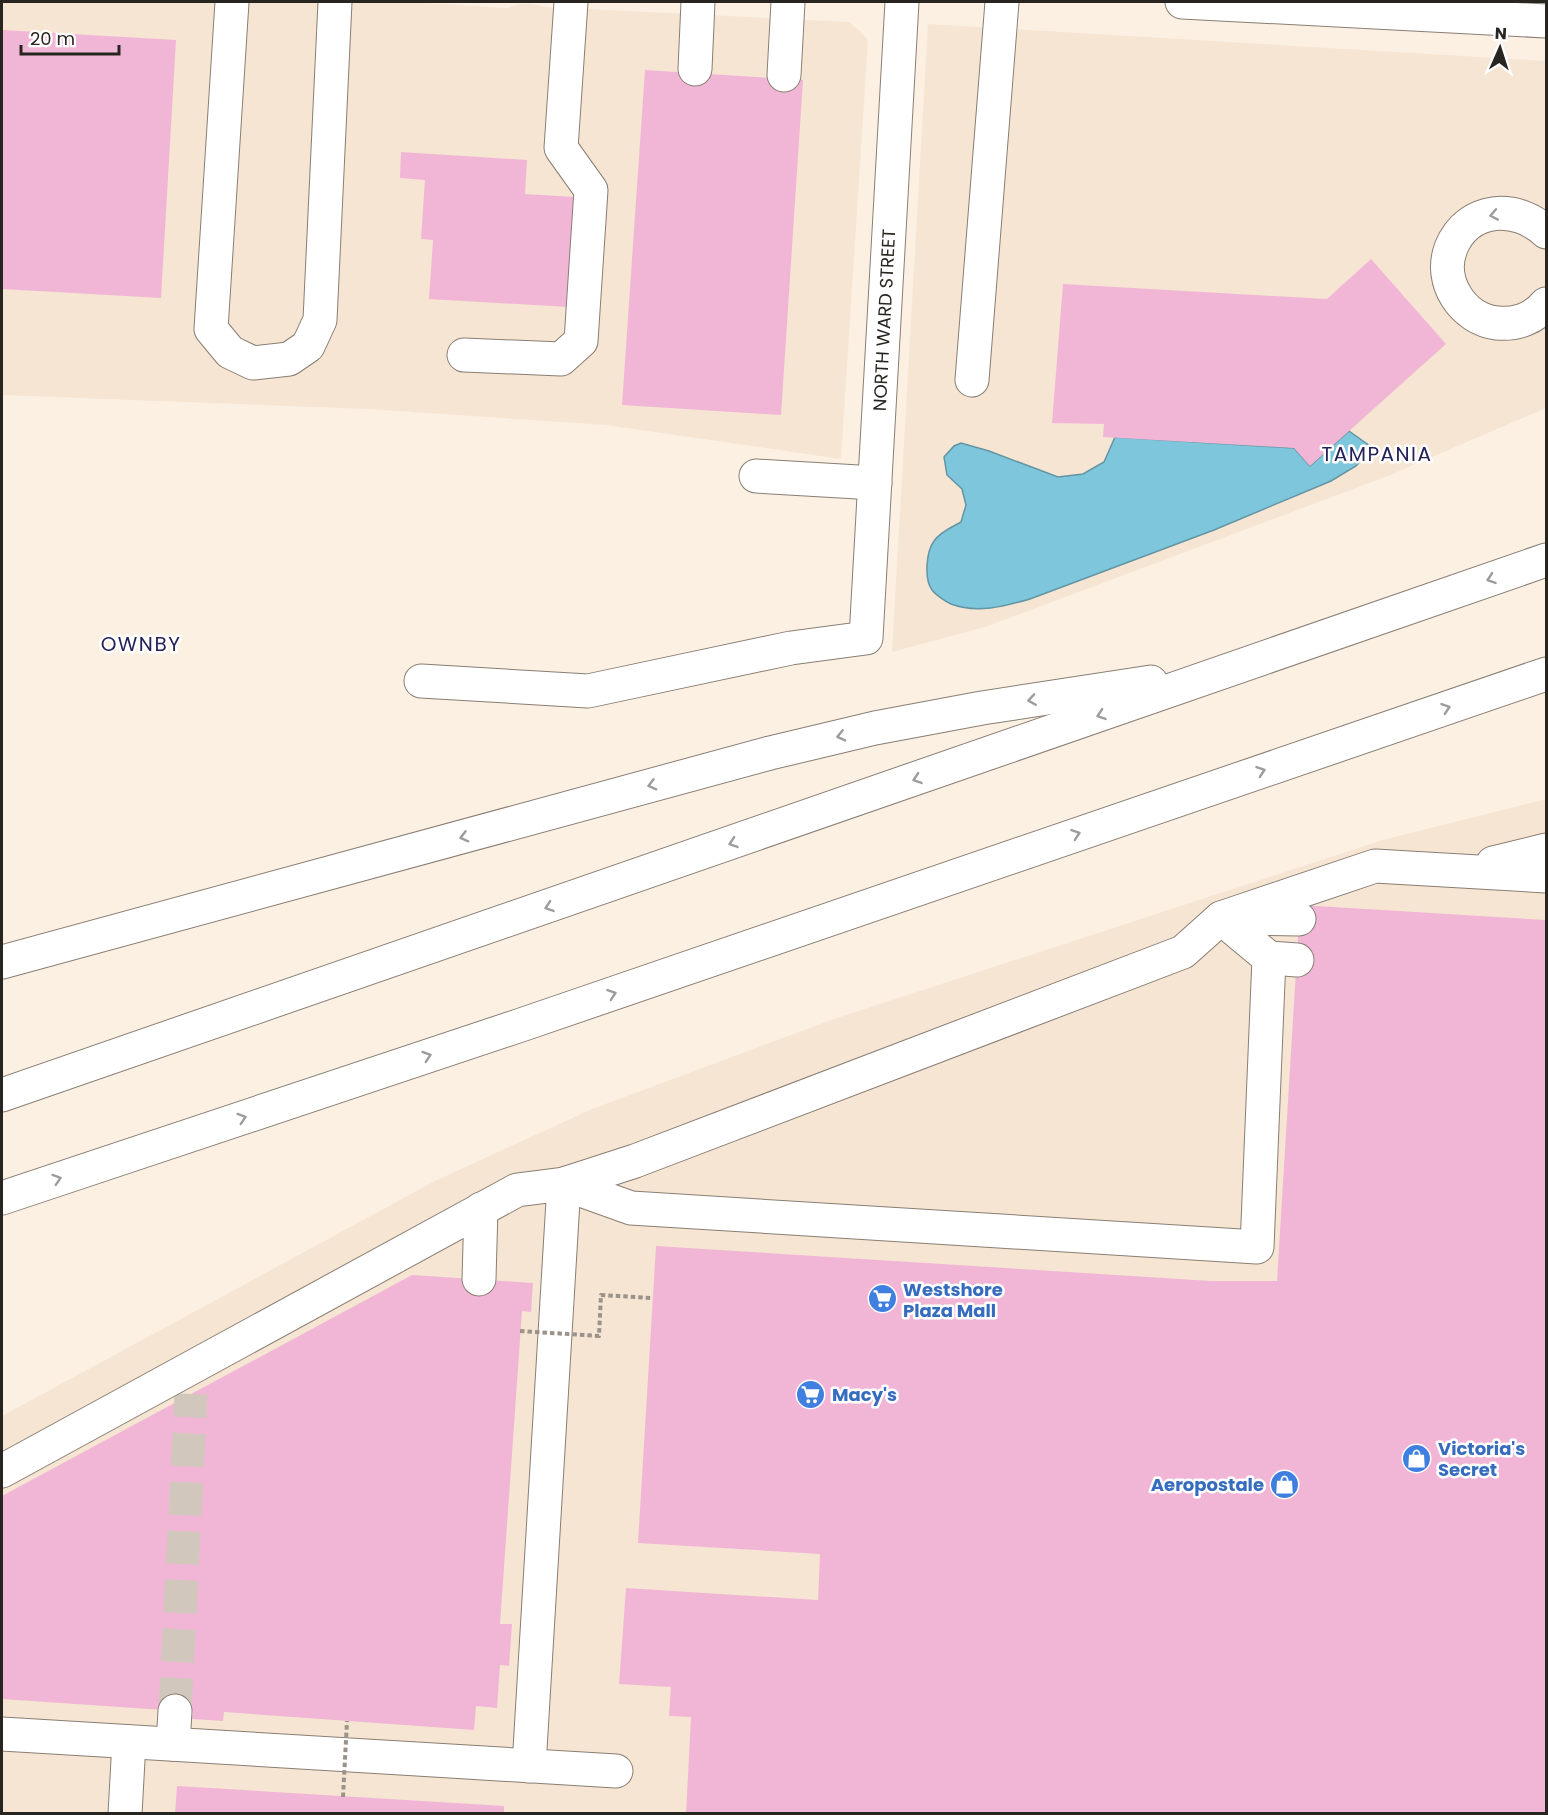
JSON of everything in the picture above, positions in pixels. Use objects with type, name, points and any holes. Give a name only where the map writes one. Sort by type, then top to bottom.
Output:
[{"type":"main road","points":[[232,2],[211,329],[230,352],[253,363],[290,359],[308,346],[320,320],[335,2]]},
{"type":"main road","points":[[464,354],[561,359],[581,341],[591,190],[561,148],[571,2]]},
{"type":"main road","points":[[695,69],[698,2]]},
{"type":"main road","points":[[784,75],[788,2]]},
{"type":"main road","name":"NORTH WARD STREET","points":[[421,681],[588,691],[790,648],[866,638],[902,2]]},
{"type":"main road","points":[[972,380],[1002,2]]},
{"type":"main road","points":[[1182,2],[1546,21]]},
{"type":"main road","points":[[1546,232],[1531,219],[1513,213],[1494,213],[1475,220],[1461,232],[1451,248],[1448,267],[1450,286],[1459,303],[1472,315],[1489,322],[1507,324],[1524,320],[1540,311],[1546,304]]},
{"type":"main road","points":[[756,476],[875,483]]},
{"type":"main road","points":[[2,1095],[1546,560]]},
{"type":"main road","points":[[2,962],[770,753],[875,728],[1220,668],[1295,647]]},
{"type":"main road","points":[[2,1198],[532,1021],[1546,674]]},
{"type":"main road","points":[[1461,871],[1546,850]]},
{"type":"main road","points":[[2,1471],[191,1381],[481,1209],[517,1190],[564,1184],[635,1161],[1183,952],[1221,918],[1375,866],[1546,876]]},
{"type":"main road","points":[[1221,918],[1299,918]]},
{"type":"main road","points":[[564,1184],[631,1208],[1268,1248],[1283,959],[1221,918]]},
{"type":"main road","points":[[529,1766],[564,1184]]},
{"type":"main road","points":[[479,1279],[481,1209]]},
{"type":"main road","points":[[173,1744],[175,1711]]},
{"type":"main road","points":[[2,1734],[616,1771]]},
{"type":"main road","points":[[125,1814],[129,1742]]},
{"type":"path","points":[[520,1331],[598,1336],[601,1295],[652,1298]]},
{"type":"path","points":[[343,1797],[347,1721]]},
{"type":"shaded area","points":[[2,2],[407,2],[508,8],[519,4],[532,4],[547,7],[849,22],[868,40],[841,459],[606,425],[368,409],[2,395]]},
{"type":"shaded area","points":[[928,24],[1546,61],[1546,408],[1388,476],[985,627],[892,652]]},
{"type":"shaded area","name":"Westshore Plaza Mall","points":[[1546,799],[1546,1813],[2,1814],[2,1416],[435,1181],[592,1109],[837,1018],[1386,839]]},
{"type":"water","points":[[1349,431],[1370,446],[1366,455],[1356,466],[1331,481],[1214,530],[1030,599],[981,609],[961,607],[946,602],[929,585],[927,565],[931,546],[939,535],[961,522],[966,505],[962,489],[947,475],[944,457],[954,446],[961,443],[1058,477],[1083,474],[1104,462],[1115,437],[1294,448],[1310,466]]},
{"type":"building","points":[[3,30],[176,40],[161,298],[2,289]]},
{"type":"building","points":[[645,70],[803,80],[781,415],[622,405]]},
{"type":"building","points":[[401,152],[527,160],[525,194],[575,197],[569,307],[429,299],[433,240],[421,239],[425,180],[400,178]]},
{"type":"building","points":[[1371,259],[1446,344],[1310,466],[1294,448],[1103,437],[1104,424],[1052,423],[1063,284],[1327,299]]},
{"type":"building","points":[[1300,905],[1546,920],[1546,1814],[686,1814],[691,1717],[669,1716],[671,1687],[619,1684],[626,1588],[818,1600],[820,1554],[638,1543],[656,1246],[1211,1281],[1277,1281]]},
{"type":"building","points":[[412,1275],[533,1283],[531,1312],[522,1311],[500,1624],[512,1624],[509,1666],[500,1665],[497,1708],[476,1706],[474,1730],[224,1712],[223,1721],[192,1719],[193,1712],[2,1699],[2,1496]]},
{"type":"building","points":[[177,1786],[504,1806],[504,1814],[175,1814]]},
{"type":"tunnel","points":[[175,1711],[191,1394]]},
{"type":"place","name":"Westshore Plaza Mall","points":[[882,1299]]},
{"type":"place","name":"Macy's","points":[[811,1394]]},
{"type":"place","name":"Victoria's Secret","points":[[1417,1458]]},
{"type":"place","name":"Aeropostale","points":[[1285,1484]]},
{"type":"district","name":"TAMPANIA","points":[[1377,454]]},
{"type":"district","name":"OWNBY","points":[[141,644]]}]
